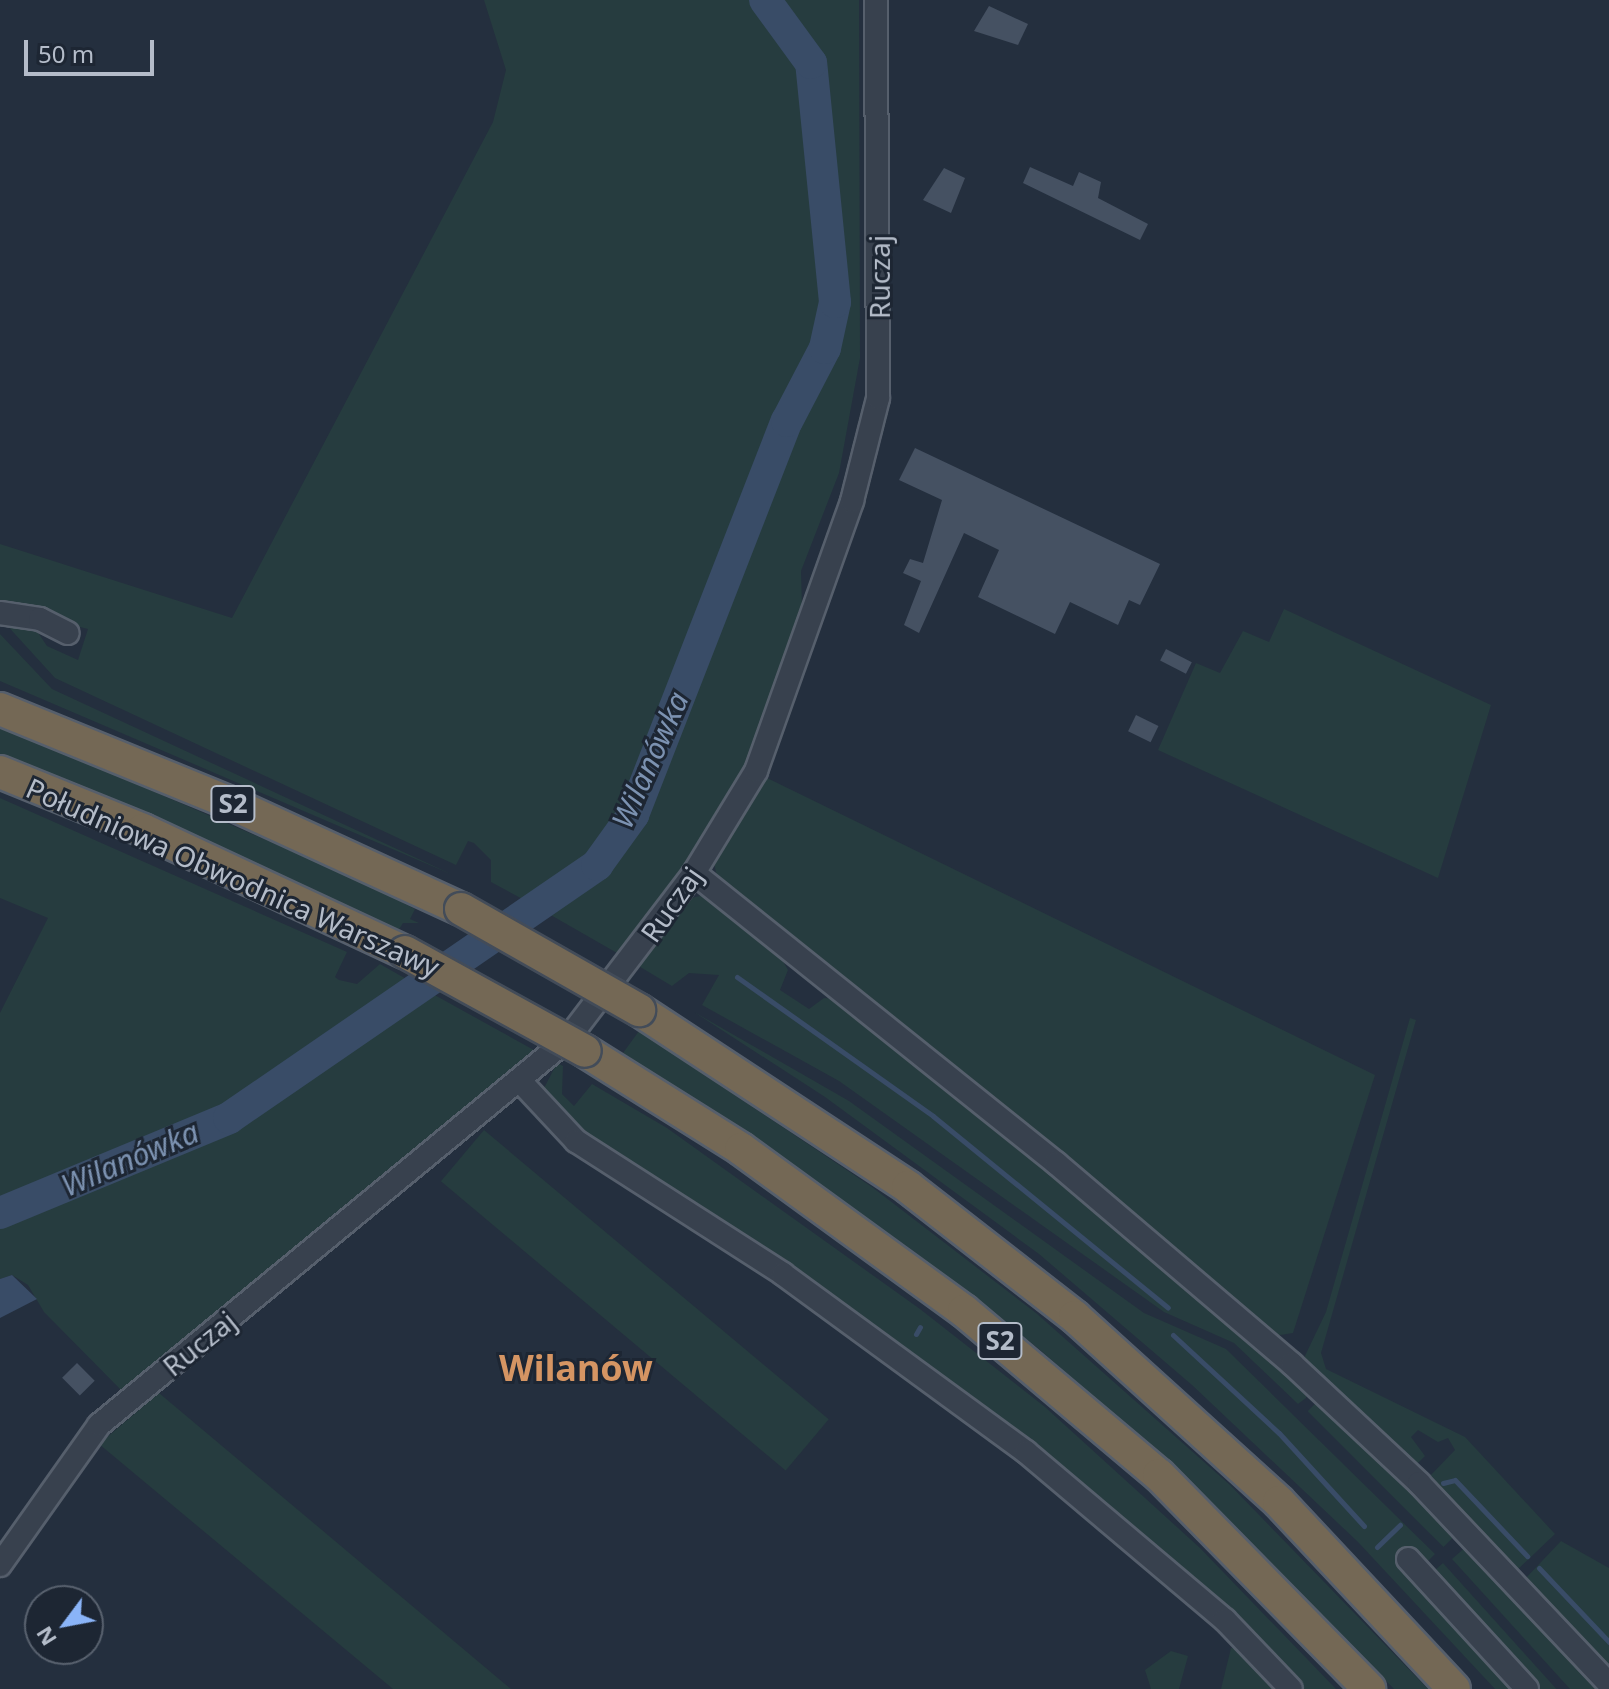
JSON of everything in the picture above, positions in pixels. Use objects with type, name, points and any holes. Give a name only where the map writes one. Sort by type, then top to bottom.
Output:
[{"type":"highway","name":"S2","points":[[0,709],[228,802],[461,909],[639,1010],[908,1187],[1075,1317],[1279,1502],[1454,1689]]},
{"type":"highway","name":"Południowa Obwodnica Warszawy","points":[[0,772],[143,830],[405,952],[585,1051],[753,1157],[988,1331],[1159,1475],[1369,1689]]},
{"type":"street","name":"Ruczaj","points":[[0,1565],[99,1425],[521,1082],[608,992],[694,873],[768,743],[871,436],[881,284],[876,0]]},
{"type":"street","points":[[0,613],[40,619],[68,633]]},
{"type":"street","points":[[694,873],[1056,1163],[1292,1364],[1419,1483],[1609,1684]]},
{"type":"street","points":[[521,1082],[576,1141],[783,1274],[1026,1452],[1225,1620],[1291,1689]]},
{"type":"street","points":[[1408,1559],[1527,1689]]},
{"type":"green space","points":[[484,0],[859,0],[860,358],[839,473],[801,571],[802,607],[756,746],[690,867],[624,957],[542,910],[581,886],[621,847],[681,710],[668,704],[610,836],[528,902],[491,882],[491,860],[474,843],[468,841],[456,865],[55,678],[4,622],[37,631],[47,646],[78,660],[88,629],[0,607],[0,544],[232,618],[493,122],[506,70]]},
{"type":"green space","points":[[1284,609],[1491,705],[1438,878],[1158,750],[1196,663],[1220,673],[1243,631],[1269,642]]},
{"type":"green space","points":[[0,634],[52,689],[453,875],[0,681]]},
{"type":"green space","points":[[0,725],[361,881],[415,909],[410,919],[419,923],[403,923],[398,931],[143,812],[0,754]]},
{"type":"green space","points":[[763,776],[1375,1075],[1293,1333],[1274,1336],[717,877],[714,863]]},
{"type":"green space","points":[[0,798],[347,952],[335,977],[339,980],[357,984],[380,964],[415,984],[352,1028],[362,1034],[431,993],[543,1055],[122,1391],[44,1312],[28,1285],[12,1275],[0,1279],[0,1013],[48,918],[0,898]]},
{"type":"green space","points":[[705,895],[780,956],[788,970],[780,990],[809,1009],[824,998],[837,999],[1093,1202],[1307,1388],[1306,1398],[1298,1404],[1234,1343],[1164,1312],[839,1081],[702,1005],[719,975],[689,973],[672,986],[637,965],[686,899]]},
{"type":"green space","points":[[694,1012],[849,1101],[1144,1313],[1226,1349],[1435,1554],[1421,1568],[1519,1689],[1495,1689],[1358,1542],[1192,1385],[1039,1254],[825,1097]]},
{"type":"green space","points":[[1410,1018],[1416,1020],[1321,1353],[1326,1369],[1465,1437],[1555,1534],[1515,1572],[1428,1478],[1455,1450],[1448,1438],[1438,1442],[1418,1430],[1411,1437],[1425,1456],[1416,1465],[1303,1360],[1326,1312]]},
{"type":"green space","points":[[639,1031],[872,1187],[1036,1313],[1230,1485],[1428,1689],[1394,1689],[1196,1488],[1039,1349],[908,1247],[623,1053]]},
{"type":"green space","points":[[557,1063],[563,1066],[562,1094],[574,1106],[592,1084],[667,1128],[920,1309],[1045,1407],[1200,1548],[1336,1689],[1303,1689],[1184,1569],[1074,1476],[585,1137],[543,1090]]},
{"type":"green space","points":[[484,1130],[829,1419],[786,1471],[441,1181]]},
{"type":"green space","points":[[159,1393],[511,1689],[393,1689],[99,1444]]},
{"type":"green space","points":[[1319,1400],[1455,1536],[1443,1547],[1308,1411]]},
{"type":"green space","points":[[1561,1541],[1609,1568],[1609,1673],[1524,1580]]},
{"type":"green space","points":[[1468,1545],[1604,1689],[1570,1689],[1452,1559]]},
{"type":"green space","points":[[1443,1563],[1556,1689],[1532,1689],[1430,1575]]},
{"type":"green space","points":[[1231,1648],[1238,1649],[1278,1689],[1221,1689]]},
{"type":"green space","points":[[1171,1651],[1188,1656],[1179,1689],[1151,1689],[1145,1670]]},
{"type":"water","points":[[12,1275],[37,1299],[0,1318],[0,1279]]},
{"type":"building","points":[[989,6],[1028,24],[1018,45],[974,31]]},
{"type":"building","points":[[1030,167],[1073,186],[1079,172],[1101,182],[1098,198],[1148,224],[1140,240],[1023,183]]},
{"type":"building","points":[[944,168],[965,178],[951,213],[923,200]]},
{"type":"building","points":[[915,448],[1160,564],[1140,605],[1129,600],[1118,625],[1070,602],[1055,634],[978,597],[999,550],[964,533],[919,633],[904,625],[921,581],[903,573],[910,559],[923,563],[942,500],[899,480]]},
{"type":"building","points":[[1166,649],[1192,662],[1186,674],[1160,661]]},
{"type":"building","points":[[1136,715],[1158,726],[1151,742],[1128,731]]},
{"type":"building","points":[[77,1363],[95,1381],[80,1396],[62,1378]]},
{"type":"waterway","name":"Wilanówka","points":[[0,1213],[229,1118],[597,865],[633,815],[787,421],[825,348],[835,302],[811,63],[765,0]]},
{"type":"waterway","points":[[737,977],[933,1116],[1168,1308]]},
{"type":"waterway","points":[[916,1334],[920,1327]]},
{"type":"waterway","points":[[1173,1335],[1279,1433],[1364,1526]]},
{"type":"waterway","points":[[1443,1483],[1455,1480],[1527,1556]]},
{"type":"waterway","points":[[1377,1547],[1400,1525]]},
{"type":"waterway","points":[[1539,1568],[1609,1642]]},
{"type":"district","name":"Wilanów","points":[[576,1368]]}]
